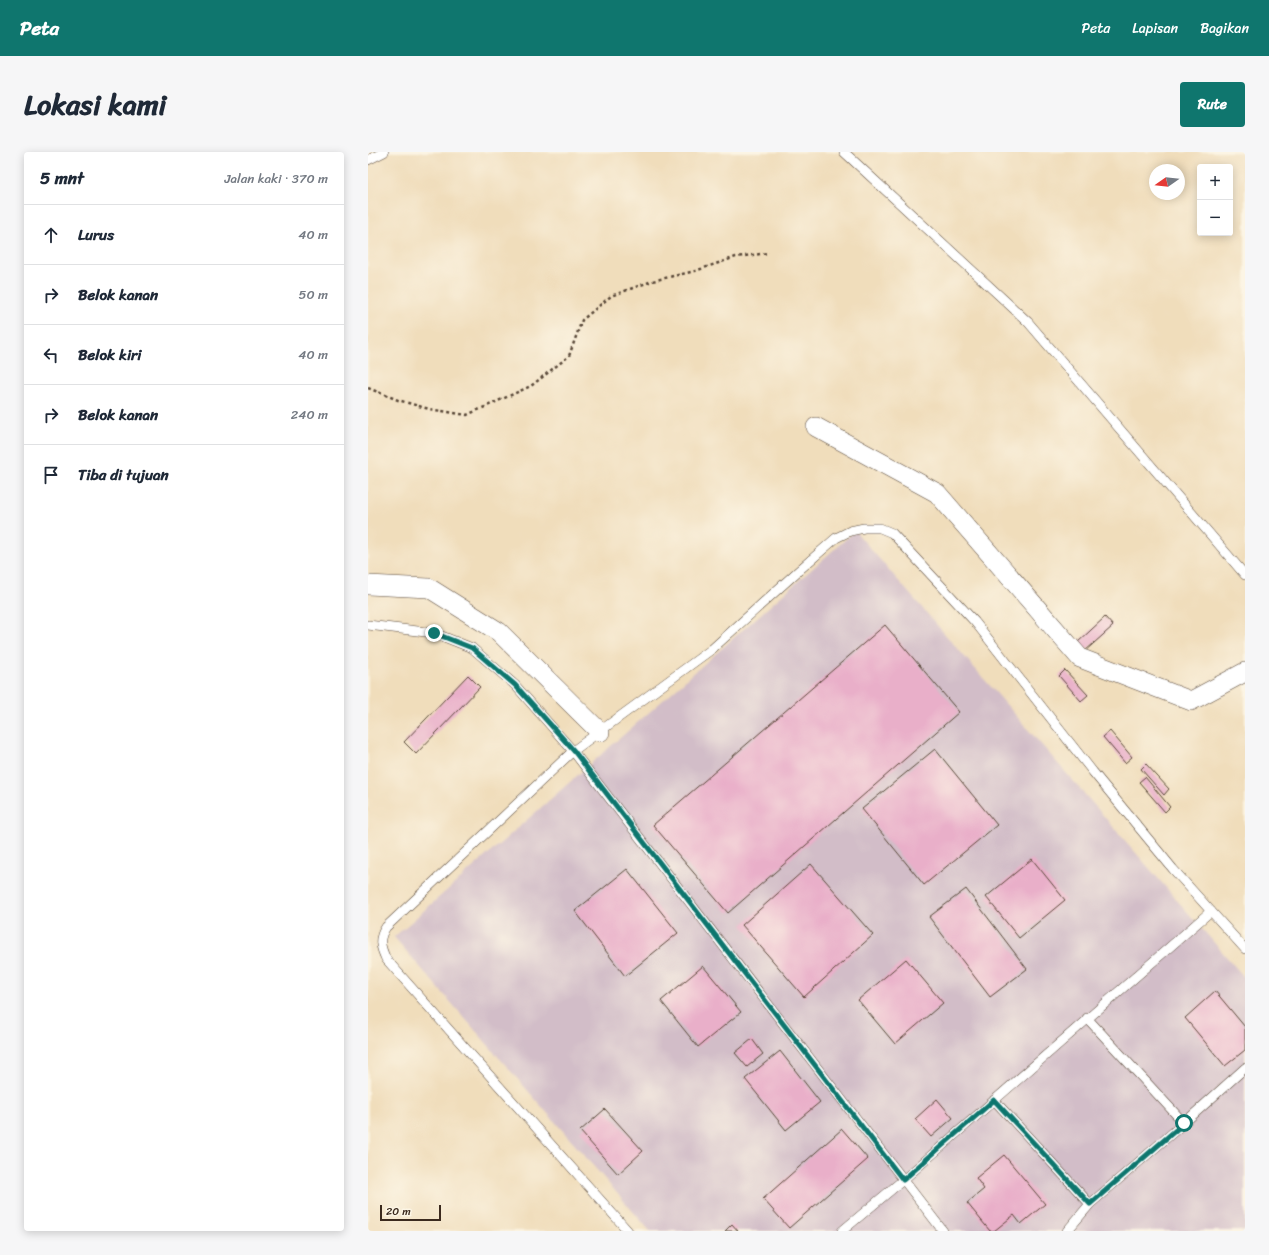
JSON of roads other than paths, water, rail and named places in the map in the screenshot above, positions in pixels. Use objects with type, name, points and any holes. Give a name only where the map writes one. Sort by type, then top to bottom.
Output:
[{"type":"street","points":[[816,427],[937,493],[1080,658],[1191,701],[1245,672]]},
{"type":"street","points":[[368,586],[429,588],[499,632],[600,732]]},
{"type":"lane","points":[[368,160],[384,152]]},
{"type":"lane","points":[[844,152],[1028,322],[1245,575]]},
{"type":"lane","points":[[628,1231],[386,958],[381,949],[380,941],[382,933],[386,927],[574,751],[712,649],[796,572],[836,538],[850,531],[864,528],[880,528],[892,534],[976,622],[1093,772],[1173,869],[1245,949]]},
{"type":"lane","points":[[368,625],[434,633],[472,648],[515,685],[574,751],[942,1231]]},
{"type":"lane","points":[[842,1231],[903,1180],[1211,911]]},
{"type":"lane","points":[[1087,1018],[1184,1123]]},
{"type":"lane","points":[[1067,1231],[1090,1204],[1245,1068]]},
{"type":"lane","points":[[994,1100],[1090,1204]]}]
